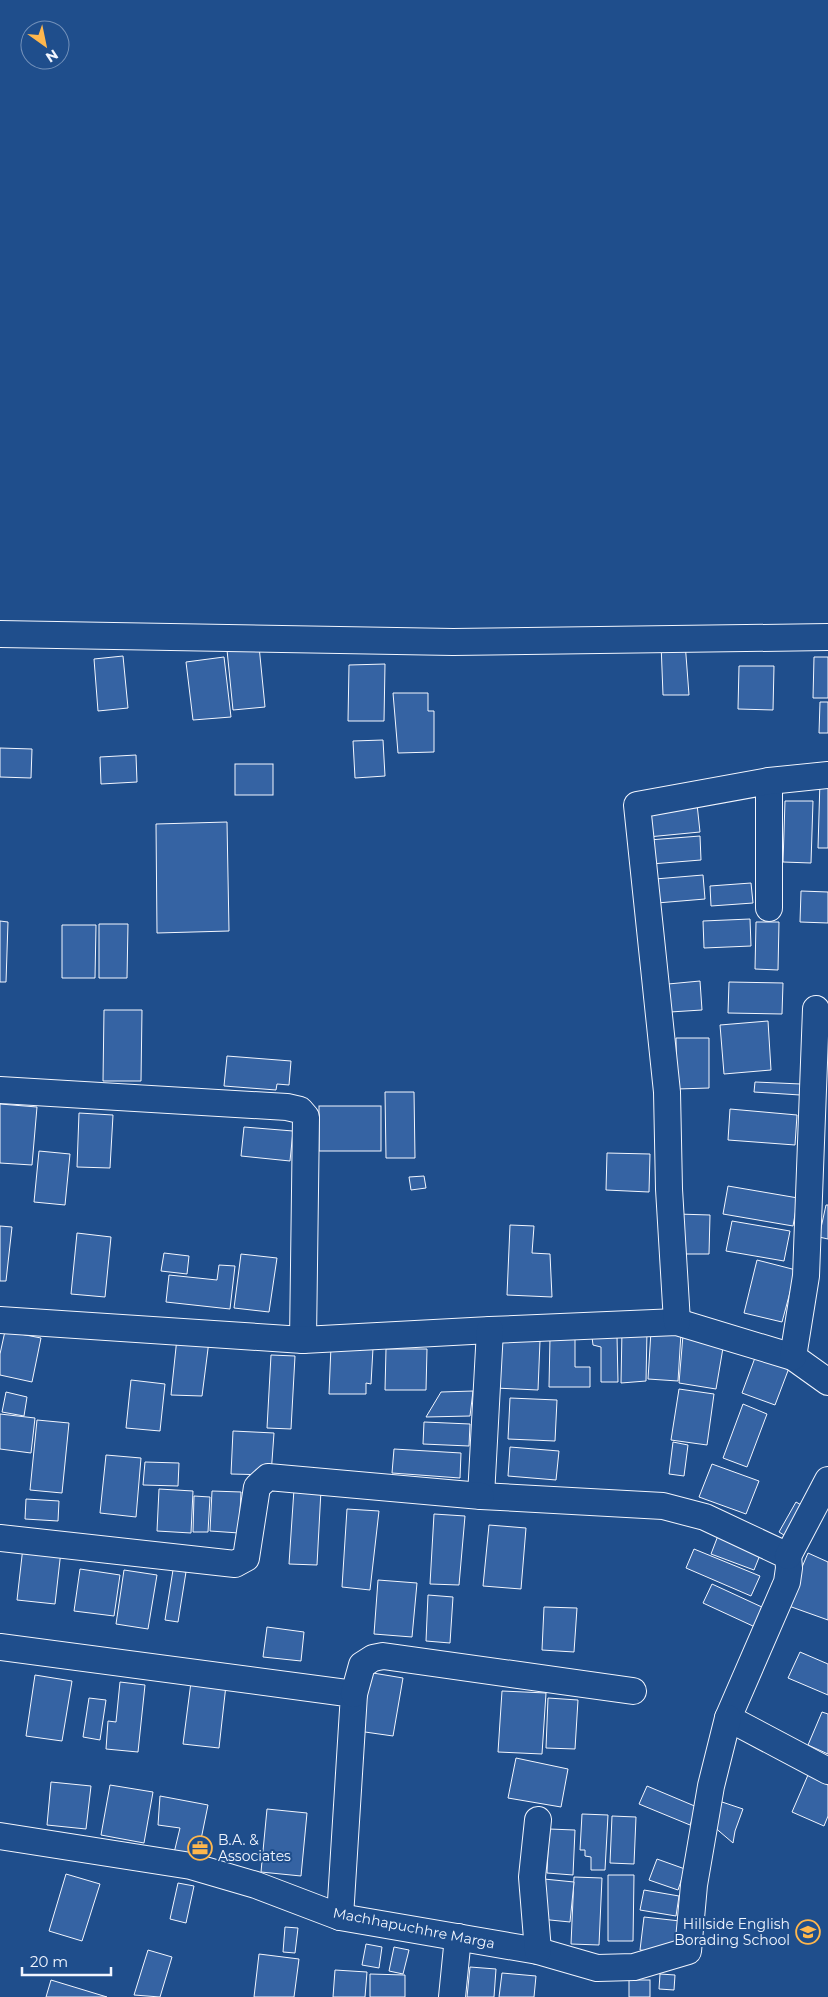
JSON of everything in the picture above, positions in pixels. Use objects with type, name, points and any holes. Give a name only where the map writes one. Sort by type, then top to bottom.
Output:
[{"type":"street","points":[[0,634],[453,642],[828,637]]},
{"type":"street","points":[[677,1322],[669,1189],[667,1092],[637,805],[769,781],[828,775]]},
{"type":"street","points":[[768,908],[769,781]]},
{"type":"street","points":[[793,1356],[806,1276],[816,1009]]},
{"type":"street","points":[[0,1090],[287,1107],[300,1110],[306,1117],[303,1340]]},
{"type":"street","points":[[0,1320],[303,1340],[677,1322],[793,1356],[828,1382]]},
{"type":"street","points":[[481,1496],[490,1330]]},
{"type":"street","points":[[0,1538],[235,1564],[246,1558],[256,1487],[268,1477],[481,1496],[663,1506],[705,1517],[788,1556]]},
{"type":"street","points":[[828,1480],[788,1556],[787,1582],[728,1718],[828,1771]]},
{"type":"street","points":[[0,1647],[354,1694]]},
{"type":"street","points":[[340,1917],[354,1694],[362,1665],[372,1658],[383,1656],[633,1691]]},
{"type":"street","name":"Machhapuchhre Marga","points":[[0,1836],[192,1866],[256,1885],[340,1917],[538,1951],[598,1968],[634,1967],[688,1951],[694,1885],[711,1786],[728,1718]]},
{"type":"street","points":[[538,1820],[532,1877],[538,1951]]},
{"type":"street","points":[[452,1997],[458,1937]]},
{"type":"building","points":[[685,642],[689,695],[663,695],[661,643]]},
{"type":"building","points":[[259,646],[265,707],[233,710],[227,650]]},
{"type":"building","points":[[123,656],[128,708],[98,711],[94,659]]},
{"type":"building","points":[[224,657],[231,717],[193,720],[186,662]]},
{"type":"building","points":[[814,657],[828,657],[828,698],[813,698]]},
{"type":"building","points":[[385,664],[384,721],[348,721],[349,665]]},
{"type":"building","points":[[739,666],[774,666],[773,710],[738,709]]},
{"type":"building","points":[[393,693],[428,693],[428,711],[434,711],[434,752],[398,753]]},
{"type":"building","points":[[820,702],[828,702],[828,733],[819,733]]},
{"type":"building","points":[[383,740],[385,776],[355,778],[353,741]]},
{"type":"building","points":[[0,748],[32,749],[31,778],[0,777]]},
{"type":"building","points":[[136,755],[137,782],[101,784],[100,757]]},
{"type":"building","points":[[235,764],[273,764],[273,795],[235,795]]},
{"type":"building","points":[[820,780],[828,780],[828,848],[818,848]]},
{"type":"building","points":[[785,801],[813,801],[811,863],[783,862]]},
{"type":"building","points":[[697,804],[700,832],[648,837],[646,808]]},
{"type":"building","points":[[227,822],[229,931],[157,933],[156,824]]},
{"type":"building","points":[[700,836],[701,860],[651,864],[649,840]]},
{"type":"building","points":[[703,875],[705,899],[657,903],[655,879]]},
{"type":"building","points":[[751,883],[753,903],[711,906],[710,886]]},
{"type":"building","points":[[801,891],[828,892],[828,923],[800,922]]},
{"type":"building","points":[[750,919],[751,946],[704,948],[703,921]]},
{"type":"building","points":[[0,921],[8,922],[6,982],[0,982]]},
{"type":"building","points":[[756,922],[779,922],[778,970],[755,969]]},
{"type":"building","points":[[99,924],[128,924],[127,978],[99,978]]},
{"type":"building","points":[[62,925],[96,925],[95,978],[62,978]]},
{"type":"building","points":[[700,981],[702,1010],[670,1012],[668,984]]},
{"type":"building","points":[[729,982],[783,983],[782,1014],[728,1013]]},
{"type":"building","points":[[104,1010],[142,1010],[141,1081],[103,1081]]},
{"type":"building","points":[[768,1021],[771,1070],[724,1074],[720,1025]]},
{"type":"building","points":[[676,1038],[709,1038],[709,1088],[677,1089]]},
{"type":"building","points":[[227,1056],[291,1061],[289,1085],[277,1084],[276,1090],[224,1086]]},
{"type":"building","points":[[755,1082],[801,1084],[800,1095],[754,1092]]},
{"type":"building","points":[[385,1092],[414,1092],[415,1158],[386,1158]]},
{"type":"building","points":[[0,1104],[37,1107],[32,1165],[0,1163]]},
{"type":"building","points":[[319,1106],[381,1106],[381,1151],[319,1151]]},
{"type":"building","points":[[730,1109],[797,1115],[795,1145],[728,1140]]},
{"type":"building","points":[[79,1113],[113,1115],[110,1168],[77,1167]]},
{"type":"building","points":[[244,1127],[293,1131],[290,1161],[241,1156]]},
{"type":"building","points":[[39,1151],[70,1154],[65,1205],[34,1202]]},
{"type":"building","points":[[607,1153],[650,1154],[649,1192],[606,1190]]},
{"type":"building","points":[[424,1176],[426,1188],[411,1190],[409,1177]]},
{"type":"building","points":[[728,1186],[798,1198],[793,1226],[723,1214]]},
{"type":"building","points":[[826,1205],[828,1205],[828,1239],[819,1237]]},
{"type":"building","points":[[677,1214],[710,1215],[709,1254],[675,1254]]},
{"type":"building","points":[[732,1221],[790,1231],[784,1261],[726,1251]]},
{"type":"building","points":[[510,1225],[534,1226],[532,1253],[550,1254],[552,1297],[507,1295]]},
{"type":"building","points":[[0,1226],[12,1227],[6,1281],[0,1281]]},
{"type":"building","points":[[77,1233],[111,1237],[105,1297],[71,1294]]},
{"type":"building","points":[[164,1253],[189,1256],[187,1274],[161,1271]]},
{"type":"building","points":[[241,1254],[277,1258],[269,1312],[234,1308]]},
{"type":"building","points":[[757,1260],[796,1270],[782,1322],[744,1313]]},
{"type":"building","points":[[219,1265],[235,1266],[230,1309],[166,1302],[169,1275],[217,1280]]},
{"type":"building","points":[[622,1330],[647,1331],[646,1381],[621,1383]]},
{"type":"building","points":[[5,1331],[41,1338],[32,1382],[0,1375],[0,1354]]},
{"type":"building","points":[[651,1331],[681,1333],[678,1381],[648,1379]]},
{"type":"building","points":[[683,1335],[724,1342],[716,1389],[679,1383]]},
{"type":"building","points":[[617,1336],[618,1382],[601,1382],[601,1347],[593,1345],[592,1337]]},
{"type":"building","points":[[177,1338],[209,1341],[202,1396],[171,1395]]},
{"type":"building","points":[[550,1338],[575,1338],[575,1367],[590,1367],[590,1387],[549,1387]]},
{"type":"building","points":[[498,1339],[540,1341],[538,1390],[495,1388]]},
{"type":"building","points":[[331,1346],[373,1348],[371,1384],[366,1383],[366,1394],[329,1394]]},
{"type":"building","points":[[386,1349],[427,1349],[426,1390],[385,1390]]},
{"type":"building","points":[[271,1355],[295,1356],[291,1429],[267,1428]]},
{"type":"building","points":[[756,1355],[789,1368],[775,1405],[742,1393]]},
{"type":"building","points":[[131,1380],[165,1384],[160,1431],[126,1428]]},
{"type":"building","points":[[679,1389],[714,1394],[707,1445],[671,1440]]},
{"type":"building","points":[[473,1391],[470,1416],[426,1417],[441,1392]]},
{"type":"building","points":[[6,1392],[27,1397],[24,1416],[2,1412]]},
{"type":"building","points":[[510,1398],[557,1400],[555,1441],[508,1439]]},
{"type":"building","points":[[743,1404],[767,1414],[747,1467],[723,1458]]},
{"type":"building","points":[[0,1414],[35,1418],[31,1453],[0,1449]]},
{"type":"building","points":[[37,1420],[69,1423],[62,1493],[30,1490]]},
{"type":"building","points":[[424,1422],[470,1424],[469,1446],[423,1444]]},
{"type":"building","points":[[233,1431],[274,1433],[271,1475],[231,1474]]},
{"type":"building","points":[[673,1442],[688,1445],[684,1476],[669,1474]]},
{"type":"building","points":[[510,1447],[559,1451],[556,1480],[508,1476]]},
{"type":"building","points":[[394,1449],[461,1453],[460,1478],[392,1473]]},
{"type":"building","points":[[106,1455],[141,1458],[136,1517],[100,1513]]},
{"type":"building","points":[[145,1462],[179,1463],[178,1486],[143,1485]]},
{"type":"building","points":[[712,1464],[759,1481],[746,1514],[699,1497]]},
{"type":"building","points":[[159,1489],[193,1491],[191,1533],[157,1531]]},
{"type":"building","points":[[294,1489],[321,1490],[317,1565],[289,1564]]},
{"type":"building","points":[[212,1491],[241,1492],[239,1533],[210,1531]]},
{"type":"building","points":[[194,1496],[210,1497],[208,1532],[193,1532]]},
{"type":"building","points":[[26,1499],[59,1501],[58,1521],[25,1519]]},
{"type":"building","points":[[796,1502],[810,1510],[792,1540],[779,1532]]},
{"type":"building","points":[[347,1509],[379,1511],[370,1590],[342,1587]]},
{"type":"building","points":[[434,1514],[465,1516],[459,1585],[430,1584]]},
{"type":"building","points":[[489,1525],[526,1528],[521,1589],[483,1586]]},
{"type":"building","points":[[719,1533],[762,1550],[754,1570],[711,1554]]},
{"type":"building","points":[[23,1547],[61,1551],[55,1604],[17,1600]]},
{"type":"building","points":[[694,1549],[760,1576],[751,1596],[686,1568]]},
{"type":"building","points":[[808,1553],[828,1562],[828,1620],[786,1605]]},
{"type":"building","points":[[80,1569],[120,1575],[114,1616],[74,1611]]},
{"type":"building","points":[[124,1570],[157,1575],[148,1629],[116,1624]]},
{"type":"building","points":[[173,1570],[186,1572],[178,1622],[165,1620]]},
{"type":"building","points":[[378,1580],[417,1583],[412,1637],[374,1634]]},
{"type":"building","points":[[712,1584],[764,1608],[755,1627],[703,1603]]},
{"type":"building","points":[[428,1595],[453,1597],[450,1643],[426,1641]]},
{"type":"building","points":[[544,1607],[577,1608],[574,1652],[542,1650]]},
{"type":"building","points":[[267,1627],[304,1632],[301,1661],[263,1657]]},
{"type":"building","points":[[800,1652],[828,1664],[828,1695],[788,1678]]},
{"type":"building","points":[[367,1672],[403,1678],[393,1736],[358,1731]]},
{"type":"building","points":[[35,1675],[72,1681],[62,1741],[26,1736]]},
{"type":"building","points":[[120,1682],[145,1685],[138,1752],[106,1749],[108,1721],[116,1722]]},
{"type":"building","points":[[191,1682],[226,1685],[219,1748],[183,1744]]},
{"type":"building","points":[[502,1691],[546,1693],[542,1754],[498,1752]]},
{"type":"building","points":[[89,1698],[106,1700],[100,1740],[83,1737]]},
{"type":"building","points":[[548,1698],[578,1700],[575,1749],[546,1748]]},
{"type":"building","points":[[822,1712],[828,1714],[828,1754],[808,1745]]},
{"type":"building","points":[[516,1758],[568,1769],[561,1807],[508,1798]]},
{"type":"building","points":[[808,1775],[828,1785],[828,1816],[824,1826],[792,1812]]},
{"type":"building","points":[[51,1782],[91,1786],[86,1829],[47,1825]]},
{"type":"building","points":[[110,1785],[153,1792],[144,1843],[101,1835]]},
{"type":"building","points":[[647,1786],[697,1807],[690,1825],[639,1804]]},
{"type":"building","points":[[160,1796],[208,1805],[197,1859],[174,1853],[180,1828],[158,1825]]},
{"type":"building","points":[[713,1799],[743,1809],[733,1843],[706,1820]]},
{"type":"building","points":[[267,1809],[307,1813],[301,1876],[261,1872]]},
{"type":"building","points":[[582,1814],[608,1815],[605,1870],[591,1870],[591,1857],[585,1856],[585,1850],[580,1850]]},
{"type":"building","points":[[612,1816],[636,1817],[634,1864],[610,1863]]},
{"type":"building","points":[[549,1829],[575,1830],[573,1875],[547,1873]]},
{"type":"building","points":[[657,1859],[685,1869],[678,1890],[649,1880]]},
{"type":"building","points":[[66,1874],[100,1884],[82,1941],[49,1931]]},
{"type":"building","points":[[608,1875],[634,1875],[633,1941],[608,1941]]},
{"type":"building","points":[[574,1877],[602,1878],[599,1945],[571,1944]]},
{"type":"building","points":[[544,1879],[574,1882],[570,1922],[540,1919]]},
{"type":"building","points":[[178,1883],[194,1886],[186,1923],[170,1919]]},
{"type":"building","points":[[644,1890],[679,1896],[676,1916],[640,1910]]},
{"type":"building","points":[[644,1917],[680,1921],[676,1954],[640,1950]]},
{"type":"building","points":[[285,1927],[298,1928],[295,1953],[283,1952]]},
{"type":"building","points":[[366,1944],[382,1947],[379,1968],[362,1965]]},
{"type":"building","points":[[394,1947],[409,1950],[403,1974],[389,1971]]},
{"type":"building","points":[[148,1950],[172,1957],[160,1997],[134,1995]]},
{"type":"building","points":[[259,1954],[299,1959],[294,1997],[254,1997]]},
{"type":"building","points":[[470,1967],[496,1969],[494,1997],[467,1997]]},
{"type":"building","points":[[335,1970],[367,1972],[365,1997],[333,1997]]},
{"type":"building","points":[[502,1973],[536,1976],[534,1997],[499,1997]]},
{"type":"building","points":[[370,1974],[405,1975],[405,1997],[370,1997]]},
{"type":"building","points":[[660,1974],[675,1975],[674,1990],[659,1989]]},
{"type":"building","points":[[51,1980],[107,1997],[46,1997]]},
{"type":"building","points":[[629,1980],[650,1980],[650,1997],[629,1997]]},
{"type":"place","name":"B.A. & Associates","points":[[200,1848]]},
{"type":"place","name":"Hillside English Borading School","points":[[808,1932]]}]
